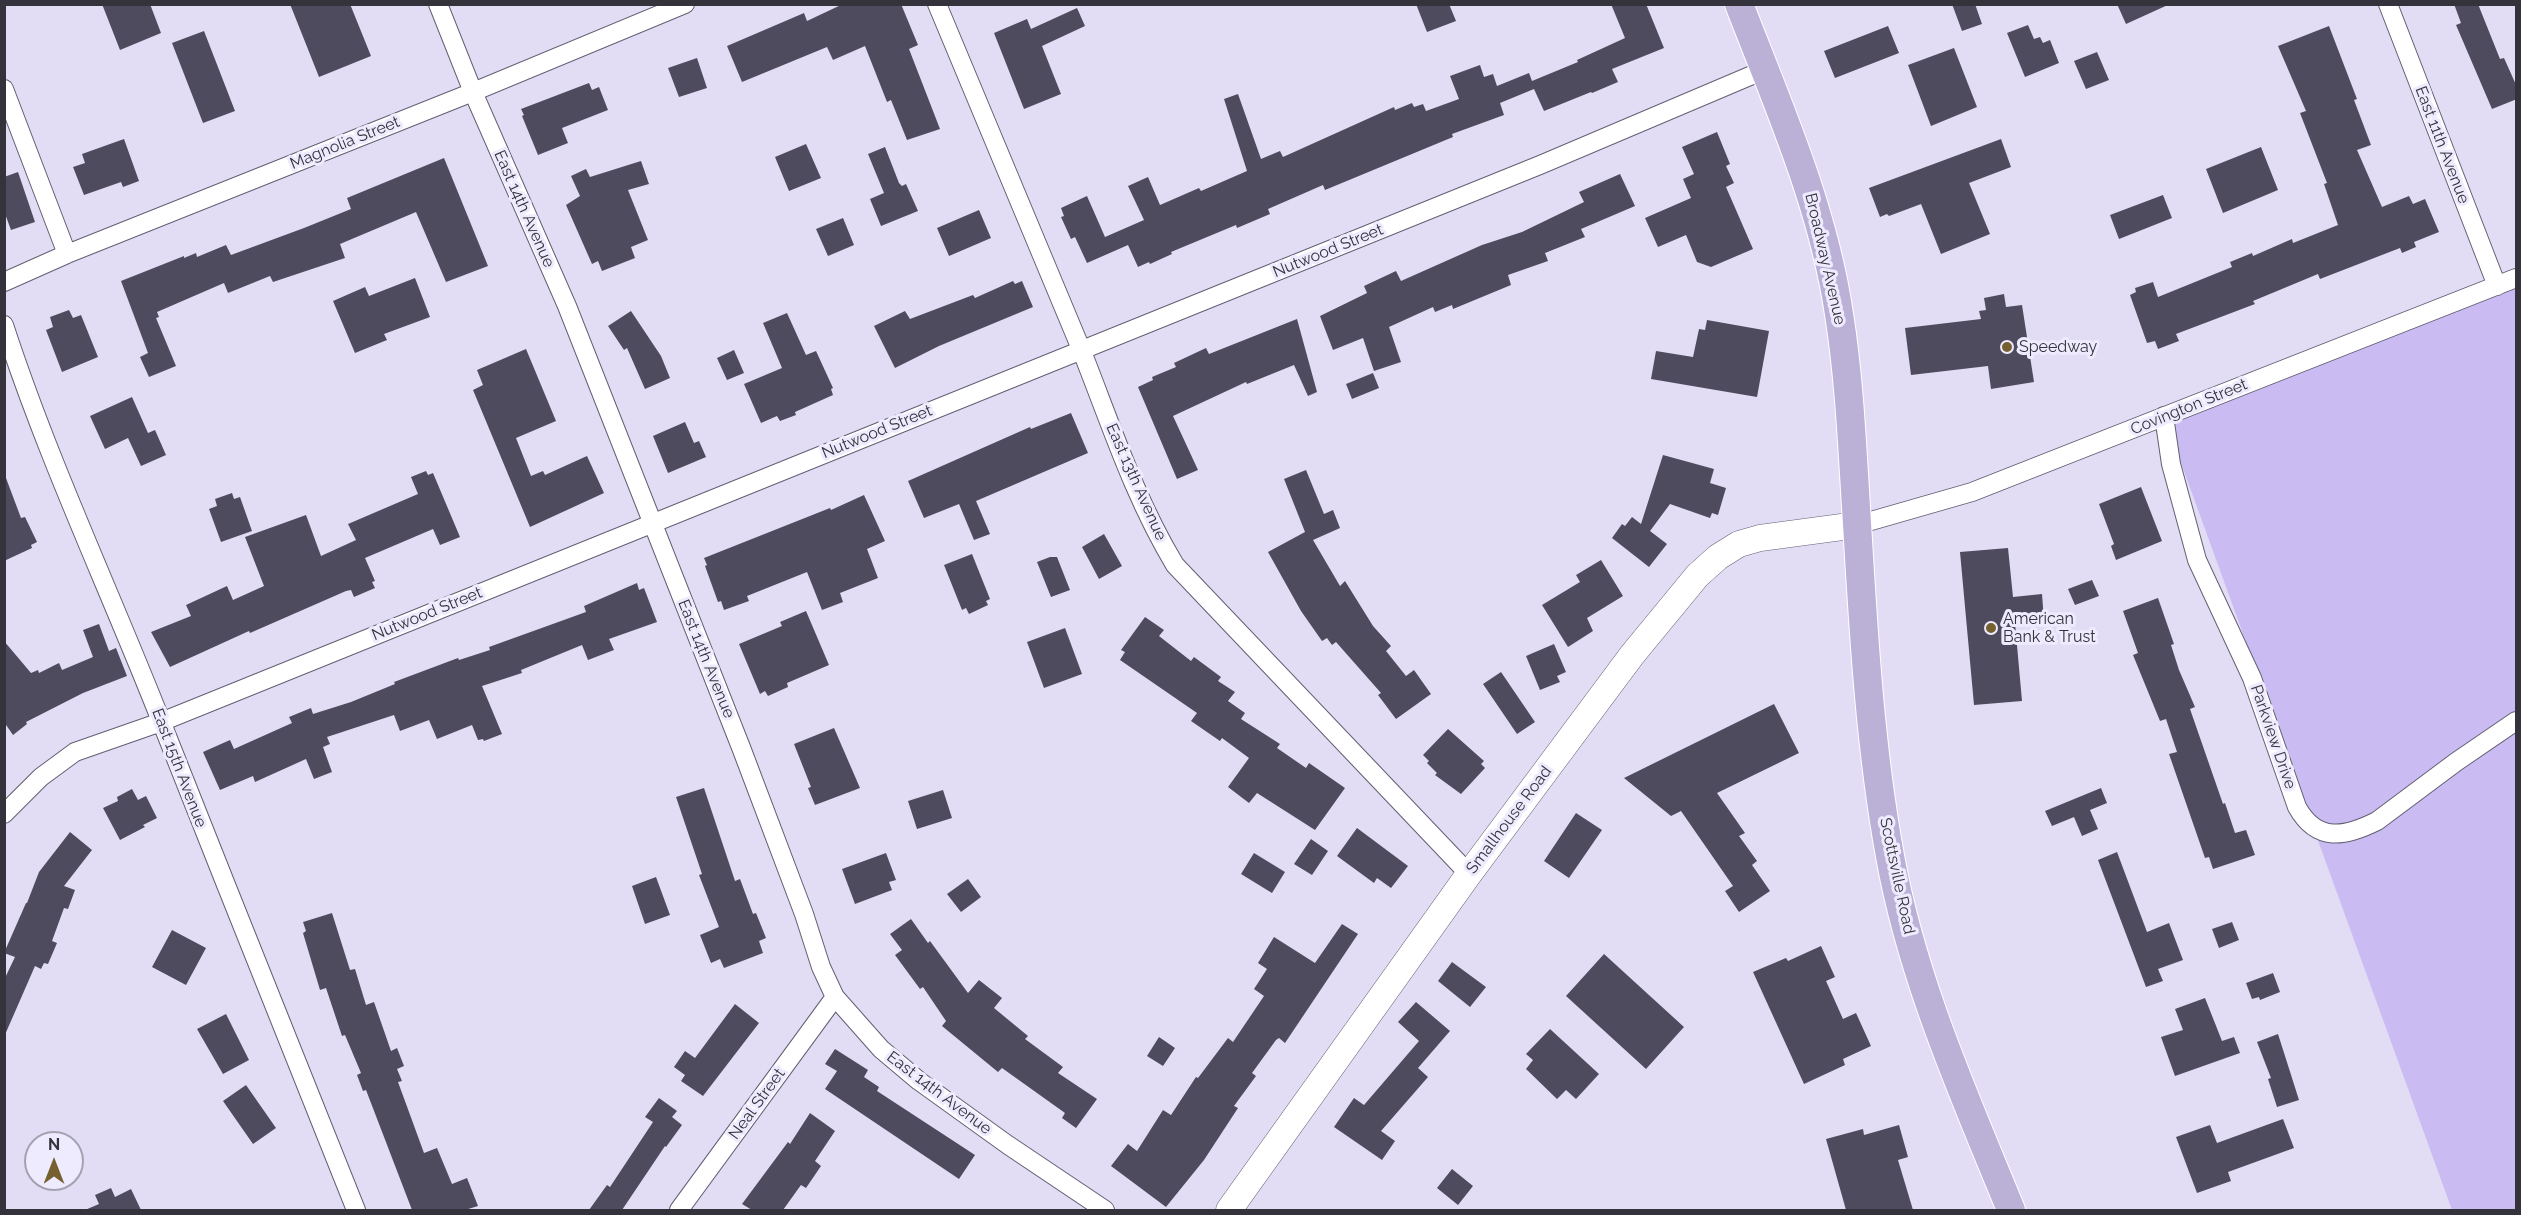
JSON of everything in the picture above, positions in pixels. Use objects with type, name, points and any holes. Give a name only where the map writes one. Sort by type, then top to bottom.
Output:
[{"type":"main road","name":"Broadway Avenue","points":[[1739,4],[1808,187],[1834,287],[1844,349],[1857,525]]},
{"type":"main road","name":"Scottsville Road","points":[[1857,525],[1878,786],[1890,858],[1912,946],[1932,1009],[1958,1083],[2011,1210]]},
{"type":"street","name":"East 14th Avenue","points":[[438,4],[473,92],[567,306],[742,750],[804,914],[821,967],[836,997],[880,1049],[919,1081],[1008,1145],[1105,1210]]},
{"type":"street","name":"Magnolia Street","points":[[4,282],[67,254],[473,92],[685,4]]},
{"type":"street","name":"East 13th Avenue","points":[[937,4],[1081,351],[1126,466],[1160,540],[1176,565],[1469,874]]},
{"type":"street","name":"East 11th Avenue","points":[[2388,4],[2497,286]]},
{"type":"street","name":"Nutwood Street","points":[[4,814],[41,777],[75,752],[161,722],[651,522],[1081,351],[1540,165],[1764,70]]},
{"type":"street","points":[[4,88],[67,254]]},
{"type":"street","name":"Covington Street","points":[[1857,525],[1972,492],[2517,278]]},
{"type":"street","name":"East 15th Avenue","points":[[4,325],[28,398],[161,722],[356,1210]]},
{"type":"street","name":"Parkview Drive","points":[[2164,416],[2171,464],[2197,560],[2252,678],[2297,807],[2309,825],[2325,832],[2349,833],[2378,821],[2456,762],[2517,721]]},
{"type":"street","name":"Smallhouse Road","points":[[1229,1210],[1469,874],[1632,655],[1697,576],[1718,557],[1739,544],[1760,538],[1857,525]]},
{"type":"street","name":"Neal Street","points":[[679,1210],[836,997]]},
{"type":"shaded area","points":[[2516,278],[2516,1210],[2452,1210],[2164,416]]},
{"type":"building","points":[[102,4],[150,4],[161,33],[120,50]]},
{"type":"building","points":[[290,4],[350,4],[371,56],[319,77]]},
{"type":"building","points":[[843,4],[901,4],[918,45],[909,49],[940,129],[907,140],[891,100],[887,102],[865,46],[833,60],[827,47],[742,82],[727,46],[804,13],[807,21]]},
{"type":"building","points":[[1416,4],[1449,4],[1456,21],[1427,32]]},
{"type":"building","points":[[1611,4],[1646,4],[1664,48],[1612,69],[1618,82],[1592,93],[1544,111],[1534,89],[1500,103],[1504,115],[1452,134],[1453,137],[1325,190],[1323,185],[1268,209],[1270,214],[1237,228],[1236,225],[1171,252],[1172,254],[1150,264],[1149,262],[1138,267],[1128,245],[1087,263],[1075,237],[1071,239],[1061,217],[1064,216],[1061,208],[1087,196],[1105,237],[1144,220],[1128,186],[1148,177],[1160,205],[1199,188],[1201,191],[1247,171],[1224,99],[1238,94],[1261,159],[1280,151],[1283,157],[1394,107],[1395,110],[1412,103],[1414,107],[1423,104],[1426,111],[1459,99],[1450,76],[1480,65],[1484,77],[1493,74],[1497,86],[1529,73],[1532,81],[1578,62],[1577,60],[1625,38]]},
{"type":"building","points":[[1952,4],[1975,4],[1982,24],[1962,31]]},
{"type":"building","points":[[2117,4],[2170,4],[2126,24]]},
{"type":"building","points":[[2454,4],[2478,4],[2500,59],[2504,58],[2517,87],[2517,99],[2492,109],[2456,25],[2461,23]]},
{"type":"building","points":[[1077,8],[1085,26],[1042,46],[1061,94],[1024,109],[994,33],[1027,19],[1031,29]]},
{"type":"building","points":[[2028,25],[2034,39],[2040,37],[2043,43],[2050,40],[2059,63],[2025,77],[2007,33]]},
{"type":"building","points":[[1888,26],[1899,53],[1835,78],[1824,51]]},
{"type":"building","points":[[2329,26],[2357,99],[2354,100],[2371,145],[2357,150],[2382,207],[2409,196],[2413,204],[2425,199],[2439,232],[2414,242],[2416,247],[2402,253],[2400,248],[2320,279],[2318,274],[2253,301],[2255,304],[2176,334],[2179,341],[2158,349],[2155,341],[2147,343],[2130,295],[2136,292],[2135,288],[2153,282],[2158,297],[2232,267],[2230,262],[2252,253],[2253,256],[2292,239],[2293,243],[2338,225],[2324,184],[2327,183],[2300,113],[2306,111],[2278,46]]},
{"type":"building","points":[[204,31],[235,111],[203,123],[172,43]]},
{"type":"building","points":[[1954,48],[1977,107],[1931,126],[1908,65]]},
{"type":"building","points":[[2097,52],[2109,80],[2086,89],[2074,61]]},
{"type":"building","points":[[697,58],[707,88],[679,97],[668,68]]},
{"type":"building","points":[[589,83],[592,90],[599,87],[608,110],[562,128],[568,143],[538,155],[521,109]]},
{"type":"building","points":[[1717,132],[1730,164],[1726,166],[1734,183],[1726,187],[1753,249],[1711,267],[1697,262],[1686,235],[1658,247],[1645,218],[1691,198],[1683,179],[1694,174],[1682,147]]},
{"type":"building","points":[[124,139],[139,181],[123,187],[121,182],[84,195],[73,167],[85,163],[82,154]]},
{"type":"building","points":[[2001,139],[2011,167],[1969,183],[1990,234],[1941,254],[1921,204],[1880,217],[1869,188]]},
{"type":"building","points":[[806,144],[821,178],[789,191],[775,157]]},
{"type":"building","points":[[885,147],[899,183],[902,186],[906,184],[918,211],[881,226],[870,199],[884,193],[868,154]]},
{"type":"building","points":[[2261,147],[2278,190],[2223,213],[2206,169]]},
{"type":"building","points":[[444,158],[488,266],[446,282],[416,212],[340,244],[345,258],[273,282],[270,276],[228,293],[224,283],[157,312],[159,317],[156,318],[176,366],[149,377],[140,357],[148,353],[121,281],[184,256],[184,258],[196,253],[197,257],[226,245],[231,255],[304,228],[351,209],[347,198]]},
{"type":"building","points":[[641,161],[649,184],[628,190],[648,240],[631,247],[635,258],[602,271],[598,261],[592,264],[566,205],[580,196],[571,176],[586,169],[590,177]]},
{"type":"building","points":[[18,172],[35,222],[11,230],[4,211],[4,177]]},
{"type":"building","points":[[1620,174],[1635,206],[1581,229],[1585,237],[1545,253],[1548,261],[1508,275],[1511,285],[1453,309],[1452,305],[1435,312],[1433,307],[1389,327],[1401,362],[1374,371],[1363,338],[1333,350],[1320,316],[1367,293],[1364,286],[1396,271],[1401,281],[1482,245],[1522,232],[1584,202],[1579,192]]},
{"type":"building","points":[[2163,195],[2172,218],[2119,239],[2110,215]]},
{"type":"building","points":[[979,210],[991,238],[949,256],[937,228]]},
{"type":"building","points":[[843,218],[854,245],[828,256],[816,229]]},
{"type":"building","points":[[415,278],[430,317],[384,334],[387,340],[355,353],[333,301],[365,287],[369,296]]},
{"type":"building","points":[[1013,281],[1015,284],[1022,281],[1033,307],[939,346],[895,368],[874,326],[905,311],[910,319],[973,295],[975,298]]},
{"type":"building","points":[[2004,294],[2006,307],[2022,305],[2034,382],[1991,389],[1988,366],[1911,375],[1905,328],[1981,319],[1979,311],[1986,310],[1984,298]]},
{"type":"building","points":[[69,310],[73,318],[81,315],[98,357],[62,372],[46,330],[53,327],[50,317]]},
{"type":"building","points":[[631,311],[661,356],[670,378],[645,389],[627,348],[624,350],[608,326]]},
{"type":"building","points":[[787,313],[806,355],[816,351],[833,388],[831,389],[833,395],[795,412],[796,415],[780,421],[777,416],[761,423],[744,384],[782,368],[763,323]]},
{"type":"building","points":[[1297,319],[1317,392],[1308,396],[1294,365],[1247,384],[1246,382],[1173,416],[1198,470],[1177,479],[1138,387],[1153,380],[1152,377],[1176,367],[1174,363],[1206,348],[1209,354]]},
{"type":"building","points":[[1707,320],[1769,331],[1757,397],[1651,379],[1656,351],[1693,357],[1699,329],[1705,330]]},
{"type":"building","points":[[526,349],[556,421],[516,438],[531,476],[543,471],[545,475],[587,456],[604,493],[530,527],[473,390],[483,385],[477,370]]},
{"type":"building","points":[[734,350],[744,373],[727,380],[717,358]]},
{"type":"building","points":[[1373,373],[1379,388],[1352,399],[1346,384]]},
{"type":"building","points":[[132,397],[148,433],[155,430],[166,455],[141,466],[128,438],[105,449],[90,416]]},
{"type":"building","points":[[1071,413],[1088,453],[976,501],[990,534],[974,540],[959,504],[924,518],[908,481],[1030,427],[1031,429]]},
{"type":"building","points":[[685,422],[694,443],[699,441],[706,457],[668,473],[653,436]]},
{"type":"building","points":[[1663,455],[1714,469],[1710,483],[1726,488],[1718,515],[1712,513],[1710,518],[1670,504],[1650,531],[1667,544],[1649,567],[1612,538],[1622,524],[1625,526],[1632,517],[1641,524]]},
{"type":"building","points":[[1306,470],[1324,514],[1333,510],[1340,528],[1313,540],[1340,586],[1345,581],[1373,626],[1391,646],[1386,651],[1406,676],[1414,670],[1431,694],[1396,719],[1378,695],[1381,693],[1336,642],[1332,645],[1327,638],[1322,641],[1301,611],[1268,552],[1305,532],[1284,479]]},
{"type":"building","points":[[426,471],[428,475],[433,473],[460,537],[440,545],[433,529],[365,558],[375,581],[372,582],[375,588],[354,597],[351,590],[346,591],[170,667],[151,632],[191,616],[186,605],[227,586],[233,600],[264,586],[245,537],[306,515],[321,556],[356,540],[348,524],[418,494],[411,477]]},
{"type":"building","points":[[4,478],[6,478],[21,518],[25,517],[37,542],[31,545],[32,548],[4,561]]},
{"type":"building","points":[[2141,487],[2162,541],[2116,560],[2111,546],[2114,544],[2099,504]]},
{"type":"building","points":[[232,493],[234,499],[240,497],[252,531],[221,542],[209,509],[217,506],[215,499]]},
{"type":"building","points":[[864,495],[885,541],[867,549],[878,578],[840,593],[843,602],[822,610],[807,572],[747,596],[749,601],[724,610],[721,601],[718,602],[704,558],[830,508],[831,510]]},
{"type":"building","points":[[1104,534],[1122,566],[1099,579],[1082,547]]},
{"type":"building","name":"American Bank & Trust","points":[[2008,548],[2013,597],[2042,594],[2044,620],[2015,623],[2022,701],[1974,705],[1960,552]]},
{"type":"building","points":[[972,554],[990,599],[986,601],[988,605],[969,614],[966,608],[962,610],[944,565]]},
{"type":"building","points":[[1057,557],[1070,590],[1051,597],[1037,562]]},
{"type":"building","points":[[1601,560],[1623,596],[1587,618],[1593,631],[1568,647],[1542,605],[1580,582],[1576,575]]},
{"type":"building","points":[[2092,580],[2099,596],[2075,605],[2068,589]]},
{"type":"building","points":[[637,583],[639,590],[644,588],[657,622],[609,639],[614,650],[588,660],[582,645],[521,670],[522,673],[482,686],[502,734],[484,741],[483,739],[478,740],[472,725],[437,739],[429,720],[400,731],[394,715],[327,737],[330,744],[323,747],[332,772],[314,779],[306,759],[255,782],[253,776],[220,790],[203,752],[230,740],[234,749],[292,723],[289,717],[311,708],[313,714],[351,702],[395,684],[394,682],[458,658],[459,660],[490,650],[489,647],[586,612],[584,606]]},
{"type":"building","points":[[2158,598],[2174,644],[2171,645],[2179,670],[2195,707],[2190,709],[2223,804],[2225,803],[2235,833],[2246,830],[2255,855],[2213,869],[2209,857],[2205,858],[2169,754],[2177,752],[2166,719],[2160,721],[2133,655],[2138,653],[2123,611]]},
{"type":"building","points":[[806,611],[829,665],[787,683],[788,687],[768,696],[765,691],[760,694],[739,644],[782,626],[780,622]]},
{"type":"building","points":[[1145,617],[1164,630],[1159,636],[1191,661],[1194,657],[1221,677],[1218,681],[1235,692],[1228,701],[1245,713],[1241,719],[1280,744],[1277,748],[1306,768],[1309,763],[1345,788],[1315,830],[1257,793],[1249,803],[1228,787],[1249,758],[1222,738],[1220,741],[1191,721],[1197,713],[1120,660],[1125,652],[1121,650]]},
{"type":"building","points":[[99,624],[109,651],[116,648],[127,676],[83,693],[26,722],[27,724],[13,735],[4,722],[4,641],[31,673],[38,670],[39,673],[59,663],[62,670],[93,657],[83,630]]},
{"type":"building","points":[[1065,628],[1082,674],[1044,688],[1027,642]]},
{"type":"building","points":[[1554,644],[1566,672],[1557,676],[1560,682],[1540,690],[1526,656]]},
{"type":"building","points":[[1501,672],[1535,722],[1517,734],[1483,684]]},
{"type":"building","points":[[1774,704],[1799,753],[1717,793],[1745,833],[1739,836],[1757,861],[1752,865],[1770,891],[1739,912],[1725,891],[1733,886],[1681,811],[1671,816],[1624,778]]},
{"type":"building","points":[[834,728],[860,788],[815,805],[808,788],[811,787],[794,744]]},
{"type":"building","points":[[1448,729],[1484,761],[1481,764],[1485,768],[1461,794],[1435,775],[1437,773],[1423,755]]},
{"type":"building","points":[[704,788],[735,881],[740,879],[753,914],[756,913],[766,938],[759,941],[763,953],[724,968],[720,959],[711,963],[700,935],[719,927],[699,875],[702,874],[676,797]]},
{"type":"building","points":[[2101,788],[2107,803],[2090,810],[2098,829],[2082,836],[2074,817],[2052,826],[2045,811]]},
{"type":"building","points":[[132,789],[138,800],[146,796],[157,818],[120,840],[103,808],[118,801],[117,797]]},
{"type":"building","points":[[943,790],[952,818],[917,829],[908,801]]},
{"type":"building","points":[[1576,813],[1602,830],[1569,878],[1544,861]]},
{"type":"building","points":[[1357,828],[1408,866],[1391,888],[1377,878],[1374,883],[1337,856]]},
{"type":"building","points":[[70,832],[92,850],[64,886],[75,890],[68,909],[64,908],[52,941],[57,943],[48,964],[44,963],[41,969],[35,966],[4,1037],[4,980],[15,957],[4,953],[39,872]]},
{"type":"building","points":[[1311,839],[1328,851],[1312,875],[1294,864]]},
{"type":"building","points":[[2117,852],[2147,932],[2169,923],[2183,960],[2158,969],[2163,981],[2146,987],[2098,860]]},
{"type":"building","points":[[886,853],[896,880],[889,882],[892,890],[855,904],[842,869]]},
{"type":"building","points":[[1254,853],[1285,872],[1272,893],[1241,874]]},
{"type":"building","points":[[656,877],[670,915],[645,924],[632,886]]},
{"type":"building","points":[[968,879],[981,897],[961,912],[947,894]]},
{"type":"building","points":[[332,913],[350,970],[355,969],[366,1005],[374,1002],[391,1051],[397,1048],[404,1066],[397,1069],[402,1081],[398,1082],[424,1153],[437,1148],[452,1184],[467,1178],[478,1206],[465,1210],[412,1210],[366,1090],[363,1091],[357,1075],[361,1073],[345,1035],[342,1036],[326,988],[320,990],[303,933],[306,931],[303,922]]},
{"type":"building","points":[[911,919],[968,993],[979,980],[1002,998],[994,1008],[1028,1036],[1025,1039],[1063,1067],[1058,1073],[1097,1099],[1076,1128],[1062,1118],[1065,1113],[1002,1068],[998,1072],[942,1026],[946,1021],[923,987],[920,989],[895,955],[902,950],[890,934]]},
{"type":"building","points":[[2232,922],[2239,940],[2219,948],[2212,929]]},
{"type":"building","points":[[1342,924],[1358,934],[1285,1043],[1279,1038],[1276,1040],[1252,1073],[1256,1076],[1234,1106],[1238,1108],[1204,1160],[1166,1207],[1111,1166],[1128,1144],[1137,1151],[1163,1110],[1171,1115],[1196,1077],[1198,1078],[1228,1038],[1233,1042],[1264,996],[1254,989],[1267,969],[1258,963],[1274,937],[1315,963]]},
{"type":"building","points":[[172,930],[206,948],[186,985],[152,967]]},
{"type":"building","points":[[1821,946],[1835,977],[1826,981],[1843,1019],[1856,1013],[1871,1046],[1843,1059],[1845,1065],[1804,1084],[1753,972],[1786,958],[1788,961]]},
{"type":"building","points":[[1604,954],[1684,1027],[1646,1069],[1566,996]]},
{"type":"building","points":[[1452,962],[1486,987],[1470,1007],[1438,981]]},
{"type":"building","points":[[2273,973],[2280,992],[2260,1000],[2259,997],[2252,999],[2246,983]]},
{"type":"building","points":[[2205,998],[2222,1041],[2234,1037],[2240,1053],[2175,1076],[2161,1037],[2183,1030],[2175,1009]]},
{"type":"building","points":[[1416,1002],[1450,1031],[1418,1068],[1428,1077],[1381,1131],[1395,1141],[1382,1160],[1334,1127],[1354,1098],[1364,1105],[1419,1041],[1398,1022]]},
{"type":"building","points":[[735,1004],[759,1023],[703,1096],[681,1081],[685,1075],[674,1067],[685,1051],[695,1058]]},
{"type":"building","points":[[226,1014],[249,1060],[223,1074],[197,1029]]},
{"type":"building","points":[[1550,1029],[1599,1074],[1576,1099],[1566,1090],[1557,1099],[1526,1069],[1533,1060],[1526,1054]]},
{"type":"building","points":[[2278,1034],[2299,1100],[2277,1107],[2268,1079],[2271,1078],[2257,1042]]},
{"type":"building","points":[[1159,1037],[1175,1048],[1163,1066],[1147,1056]]},
{"type":"building","points":[[835,1049],[868,1070],[864,1077],[879,1087],[877,1091],[975,1155],[959,1179],[825,1089],[837,1071],[825,1064]]},
{"type":"building","points":[[246,1085],[276,1128],[253,1144],[223,1101]]},
{"type":"building","points":[[659,1098],[677,1111],[672,1117],[682,1125],[622,1210],[589,1210],[607,1185],[610,1187],[653,1122],[645,1117]]},
{"type":"building","points":[[810,1113],[835,1131],[815,1161],[821,1166],[806,1188],[801,1185],[783,1210],[752,1210],[742,1204],[788,1142],[790,1144]]},
{"type":"building","points":[[2283,1119],[2294,1148],[2228,1172],[2231,1181],[2197,1193],[2176,1137],[2210,1125],[2217,1143]]},
{"type":"building","points":[[1899,1125],[1908,1157],[1898,1160],[1913,1210],[1846,1210],[1826,1139],[1863,1129],[1864,1135]]},
{"type":"building","points":[[1452,1169],[1473,1186],[1458,1205],[1437,1188]]},
{"type":"building","points":[[111,1188],[115,1197],[131,1189],[141,1210],[85,1210],[99,1204],[95,1195]]},
{"type":"place","name":"Speedway","points":[[2007,347]]},
{"type":"place","name":"American Bank & Trust","points":[[1991,628]]}]
